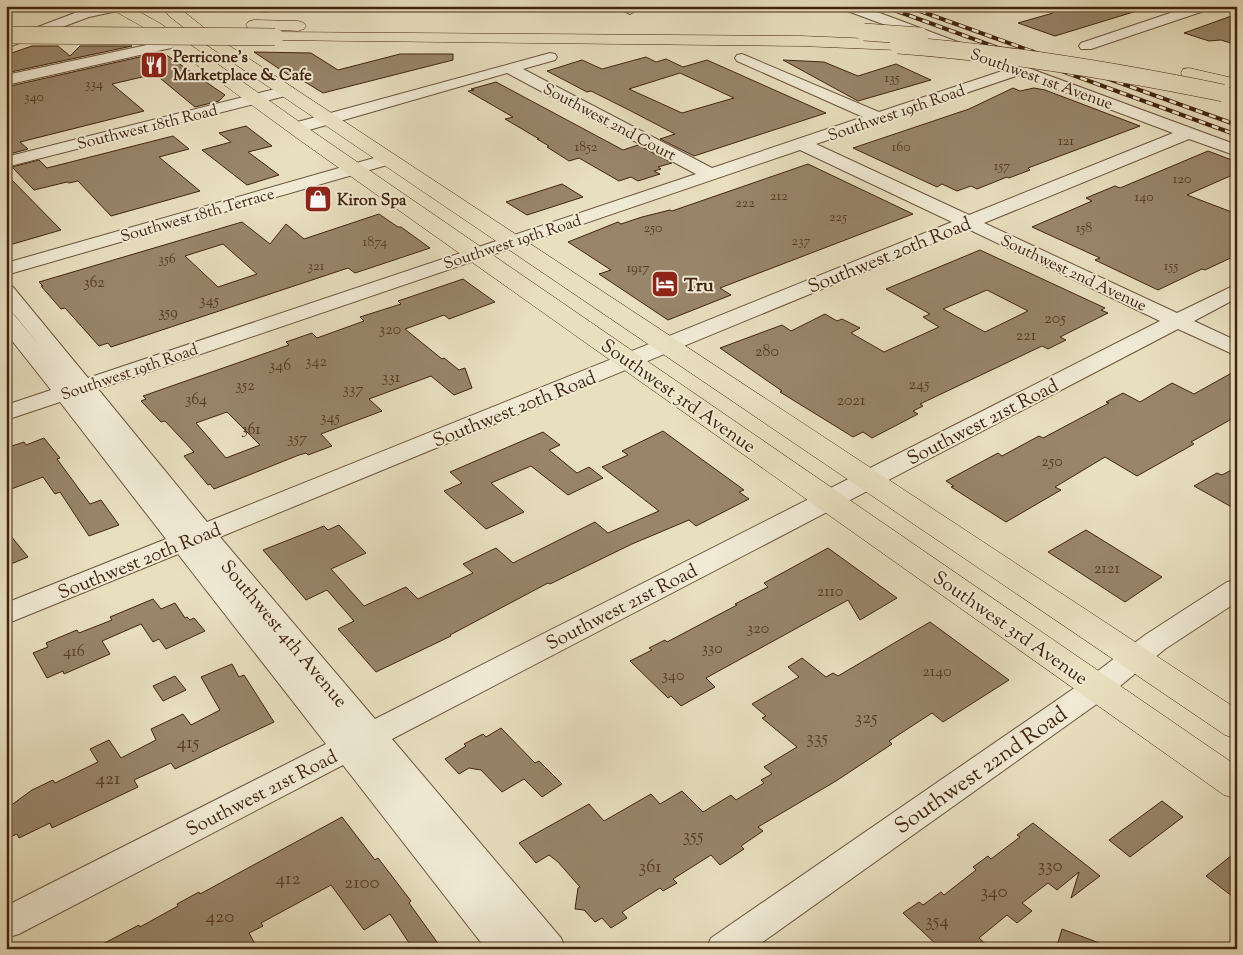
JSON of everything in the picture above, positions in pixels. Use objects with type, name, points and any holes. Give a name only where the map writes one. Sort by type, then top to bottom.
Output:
[{"type":"main road","name":"Southwest 3rd Avenue","points":[[121,7],[136,15],[1237,786]]},
{"type":"main road","name":"Southwest 3rd Avenue","points":[[161,7],[157,13],[188,32],[207,38],[1237,726]]},
{"type":"main road","points":[[6,23],[864,32],[941,37],[1028,46],[1105,57],[1189,73],[1232,91]]},
{"type":"main road","points":[[6,35],[801,42],[898,45],[1049,60],[1232,91]]},
{"type":"street","points":[[6,35],[85,6]]},
{"type":"street","name":"Southwest 1st Avenue","points":[[847,6],[1237,150]]},
{"type":"street","points":[[1086,46],[1205,6]]},
{"type":"street","points":[[6,44],[84,14],[121,7]]},
{"type":"street","points":[[6,80],[175,43]]},
{"type":"street","points":[[296,128],[550,57]]},
{"type":"street","points":[[742,58],[879,118]]},
{"type":"street","name":"Southwest 2nd Court","points":[[509,68],[710,174]]},
{"type":"street","name":"Southwest 19th Road","points":[[6,413],[1019,70]]},
{"type":"street","name":"Southwest 18th Road","points":[[6,162],[287,91]]},
{"type":"street","name":"Southwest 20th Road","points":[[6,614],[1188,132]]},
{"type":"street","name":"Southwest 2nd Avenue","points":[[802,144],[1237,349]]},
{"type":"street","name":"Southwest 18th Terrace","points":[[6,269],[388,159]]},
{"type":"street","name":"Southwest 21st Road","points":[[6,923],[1237,290]]},
{"type":"street","name":"Southwest 4th Avenue","points":[[6,291],[73,390]]},
{"type":"street","name":"Southwest 4th Avenue","points":[[6,319],[73,390],[359,742],[508,949]]},
{"type":"street","name":"Southwest 22nd Road","points":[[724,949],[1097,688],[1134,657],[1237,589]]},
{"type":"street","name":"Southwest 4th Avenue","points":[[359,742],[548,949]]},
{"type":"building","points":[[1065,6],[1140,6],[1140,10],[1055,36],[1018,23],[1053,13],[1055,9],[1065,9]]},
{"type":"building","points":[[1237,14],[1237,45],[1221,40],[1209,41],[1184,33]]},
{"type":"building","points":[[32,46],[58,46],[70,56],[80,46],[132,46],[6,73],[6,55]]},
{"type":"building","points":[[162,52],[225,95],[219,101],[195,107],[155,74],[112,84],[144,111],[20,142],[28,149],[6,155],[6,87]]},
{"type":"building","points":[[254,52],[311,53],[338,70],[400,54],[453,54],[453,60],[323,93],[297,77],[293,78]]},
{"type":"building","points":[[646,57],[656,62],[666,59],[683,67],[707,60],[826,113],[694,156],[660,139],[675,134],[547,71],[582,60],[602,69]],"holes":[[[680,73],[734,98],[682,113],[629,89]]]},
{"type":"building","points":[[783,60],[824,62],[858,76],[896,64],[931,80],[858,101]]},
{"type":"building","points":[[496,82],[623,150],[638,145],[672,163],[658,167],[661,169],[654,171],[660,174],[638,181],[631,177],[619,181],[579,158],[569,161],[537,139],[539,139],[505,119],[513,117],[468,91]]},
{"type":"building","points":[[1013,88],[1020,91],[1034,88],[1045,90],[1140,126],[1028,168],[1030,170],[1009,178],[1007,177],[977,189],[971,186],[957,191],[942,184],[937,187],[853,148],[969,109]]},
{"type":"building","points":[[246,126],[272,146],[248,152],[279,175],[247,185],[202,150],[231,142],[219,133]]},
{"type":"building","points":[[173,136],[189,149],[159,157],[200,191],[111,216],[78,181],[34,190],[12,167],[39,160],[47,168]]},
{"type":"building","points":[[1208,151],[1237,162],[1237,173],[1187,195],[1237,214],[1237,255],[1205,270],[1202,269],[1158,290],[1095,260],[1100,258],[1032,227],[1092,201],[1086,198],[1115,186],[1120,188]]},
{"type":"building","points":[[808,164],[913,214],[720,288],[731,295],[668,320],[599,274],[611,270],[568,242],[618,222],[621,224],[642,217],[672,211]]},
{"type":"building","points":[[6,174],[61,230],[6,246]]},
{"type":"building","points":[[562,184],[583,197],[527,215],[506,202]]},
{"type":"building","points":[[379,214],[430,248],[355,273],[348,268],[111,347],[108,343],[99,346],[65,308],[61,309],[39,282],[242,222],[270,244],[286,224],[304,239]],"holes":[[[223,244],[257,274],[218,287],[185,256]]]},
{"type":"building","points":[[980,250],[1105,308],[1101,310],[1108,313],[1060,337],[1066,340],[1048,349],[1042,346],[920,404],[923,406],[913,411],[918,414],[872,438],[863,432],[853,437],[780,392],[782,391],[720,348],[782,325],[791,331],[825,314],[837,321],[842,319],[860,328],[851,333],[884,352],[939,327],[923,317],[930,314],[886,289]],"holes":[[[987,290],[1028,311],[985,332],[943,309]]]},
{"type":"building","points":[[463,279],[495,302],[449,319],[444,315],[405,329],[442,359],[444,358],[459,370],[465,368],[472,388],[454,395],[431,376],[369,399],[382,411],[321,434],[332,446],[308,455],[306,453],[299,455],[214,489],[210,484],[208,485],[184,456],[194,452],[165,421],[161,422],[141,401],[146,399],[143,396],[289,345],[286,342],[312,333],[317,338],[364,321],[360,317],[401,304],[398,301]],"holes":[[[227,412],[260,445],[226,458],[196,423]]]},
{"type":"building","points":[[1237,370],[1237,416],[1191,442],[1194,444],[1137,476],[1105,457],[1055,487],[1061,490],[1006,522],[951,487],[954,486],[946,481],[998,453],[1002,456],[1039,436],[1043,438],[1109,403],[1106,402],[1123,393],[1140,402],[1172,383],[1194,394]]},
{"type":"building","points":[[663,431],[744,490],[739,492],[749,499],[696,526],[689,520],[632,544],[550,584],[548,583],[451,636],[376,672],[338,629],[354,621],[327,590],[306,600],[263,550],[324,526],[328,530],[339,525],[366,553],[331,569],[364,606],[406,587],[418,599],[473,573],[463,564],[496,548],[513,563],[595,522],[608,533],[659,511],[602,467],[628,455],[622,451]]},
{"type":"building","points":[[543,432],[560,445],[549,450],[577,473],[589,467],[603,478],[568,495],[531,466],[491,483],[524,512],[486,529],[444,491],[462,483],[450,472]]},
{"type":"building","points":[[44,438],[60,458],[57,459],[90,504],[101,500],[119,525],[89,536],[60,492],[55,494],[43,477],[6,491],[6,448],[24,442],[26,445]]},
{"type":"building","points":[[1237,467],[1237,510],[1194,486],[1217,473],[1222,475]]},
{"type":"building","points":[[6,530],[28,557],[6,566]]},
{"type":"building","points":[[1086,530],[1162,577],[1125,602],[1048,552]]},
{"type":"building","points":[[828,548],[897,598],[860,620],[848,600],[706,678],[715,687],[681,706],[671,696],[668,698],[630,661],[652,650],[649,648],[665,640],[667,642],[737,605],[735,604],[768,587],[764,583]]},
{"type":"building","points":[[153,599],[161,609],[175,603],[185,618],[187,617],[190,620],[194,618],[205,631],[166,649],[159,639],[153,642],[141,624],[102,641],[110,654],[64,674],[63,671],[47,678],[33,653],[48,647],[46,643],[77,630],[79,633],[112,620],[110,617]]},
{"type":"building","points":[[930,622],[1009,680],[943,722],[932,713],[889,741],[892,744],[836,781],[758,827],[763,831],[741,846],[744,849],[720,865],[711,855],[673,879],[677,883],[663,891],[660,888],[622,912],[627,918],[611,928],[602,918],[595,922],[584,910],[575,909],[578,888],[580,887],[558,862],[549,855],[536,863],[519,843],[589,804],[604,821],[651,794],[660,804],[682,791],[703,812],[731,795],[736,800],[764,783],[761,780],[772,774],[764,767],[797,747],[762,718],[766,716],[752,704],[799,677],[788,667],[802,658],[826,677],[833,673],[838,676]]},
{"type":"building","points":[[232,664],[239,677],[244,675],[274,722],[175,769],[171,763],[134,780],[138,787],[52,828],[50,823],[19,838],[17,834],[6,839],[6,809],[32,790],[53,780],[55,783],[98,762],[90,749],[109,740],[121,758],[156,740],[151,729],[183,714],[191,725],[220,710],[201,677]]},
{"type":"building","points":[[175,676],[186,690],[163,701],[153,686]]},
{"type":"building","points":[[501,728],[535,763],[539,761],[562,784],[542,797],[524,779],[502,792],[481,770],[469,768],[459,774],[445,759],[466,746],[464,744],[483,734],[486,737]]},
{"type":"building","points":[[1162,801],[1183,817],[1130,857],[1109,840]]},
{"type":"building","points":[[342,817],[375,860],[378,858],[411,901],[409,903],[442,949],[413,949],[390,914],[364,930],[331,885],[261,923],[263,926],[249,933],[258,949],[93,949],[139,925],[140,927],[199,892],[200,894]]},
{"type":"building","points":[[1033,823],[1100,876],[1071,898],[1079,872],[1057,890],[1048,883],[1022,903],[1032,911],[1017,923],[1007,915],[979,938],[991,949],[941,949],[903,913],[919,902],[923,905],[941,892],[944,895],[976,870],[973,867],[988,856],[991,859],[1020,837],[1017,835]]},
{"type":"building","points":[[1237,851],[1237,900],[1206,876]]},
{"type":"building","points":[[1062,929],[1110,947],[1110,949],[1056,949]]},
{"type":"railway","points":[[883,6],[1237,135]]},
{"type":"railway","points":[[906,6],[1237,125]]},
{"type":"place","name":"Perricone's Marketplace & Cafe","points":[[154,65]]},
{"type":"place","name":"Kiron Spa","points":[[318,199]]},
{"type":"place","name":"Tru","points":[[665,284]]}]
